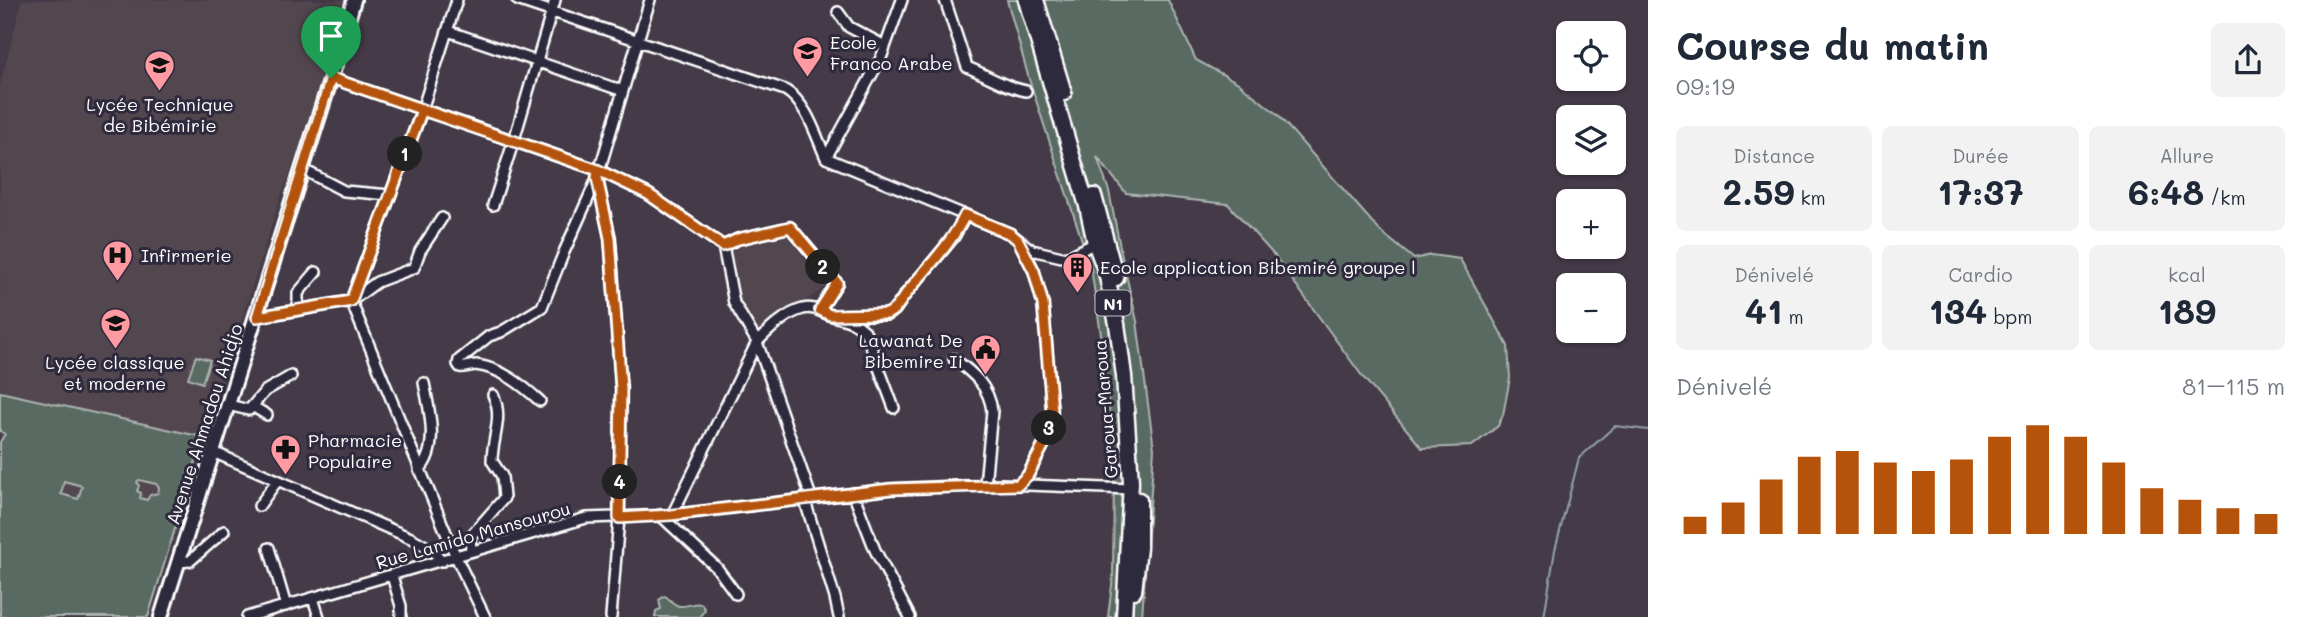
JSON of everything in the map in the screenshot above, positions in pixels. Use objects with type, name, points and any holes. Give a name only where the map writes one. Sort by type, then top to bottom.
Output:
[{"type":"highway","name":"Garoua-Maroua","points":[[1026,0],[1087,206],[1095,243],[1106,272],[1117,324],[1124,376],[1131,488],[1124,617]]},
{"type":"highway","name":"Garoua-Maroua","points":[[1036,0],[1096,203],[1126,321],[1133,375],[1139,481],[1139,548],[1132,617]]},
{"type":"main road","name":"Avenue Ahmadou Ahidjo","points":[[160,617],[257,317],[354,0]]},
{"type":"street","points":[[457,0],[422,110],[351,301],[419,470],[485,617]]},
{"type":"street","points":[[517,0],[638,39],[790,93],[804,110],[826,158],[1011,234],[1032,250],[1066,258],[1095,243]]},
{"type":"street","points":[[493,205],[555,0]]},
{"type":"street","points":[[540,401],[512,379],[474,365],[460,367],[459,360],[488,336],[501,332],[542,307],[598,174],[650,0]]},
{"type":"street","points":[[826,158],[881,58],[902,0]]},
{"type":"street","points":[[944,0],[967,67],[1007,88],[1026,91]]},
{"type":"street","points":[[838,12],[849,27],[885,46]]},
{"type":"street","points":[[448,31],[622,90]]},
{"type":"street","points":[[331,78],[514,140],[648,194],[723,246],[734,303],[757,342],[808,498],[839,617]]},
{"type":"street","points":[[302,169],[344,191],[390,195]]},
{"type":"street","points":[[598,174],[610,238],[621,389],[619,518],[611,617]]},
{"type":"street","points":[[830,315],[887,314],[895,310],[954,237],[965,215]]},
{"type":"street","points":[[257,317],[351,301],[377,282],[414,268],[420,251],[442,218]]},
{"type":"street","points":[[723,246],[738,239],[790,227],[837,283],[820,310]]},
{"type":"street","points":[[1018,240],[1034,271],[1043,304],[1052,411],[1048,437],[1028,475],[1018,485]]},
{"type":"street","points":[[298,309],[298,293],[316,272]]},
{"type":"street","points":[[671,515],[757,342],[769,330],[795,313],[804,309],[820,310],[857,322],[865,331],[894,408]]},
{"type":"street","points":[[954,359],[972,372],[991,399],[985,485]]},
{"type":"street","points":[[228,405],[244,410],[252,407],[265,391],[290,376]]},
{"type":"street","points":[[419,470],[427,456],[431,437],[424,383]]},
{"type":"street","points":[[471,551],[470,537],[504,498],[502,476],[492,461],[498,419],[498,406],[493,395]]},
{"type":"street","points":[[252,407],[267,415]]},
{"type":"street","points":[[213,452],[413,539],[429,548],[443,561]]},
{"type":"street","points":[[259,506],[277,481]]},
{"type":"street","name":"Rue Lamido Mansourou","points":[[247,617],[586,518],[671,515],[853,493],[985,485],[1131,488]]},
{"type":"street","points":[[853,493],[875,550],[910,617]]},
{"type":"street","points":[[660,515],[722,573],[736,594]]},
{"type":"street","points":[[178,562],[190,561],[224,531]]},
{"type":"street","points":[[270,548],[286,606]]},
{"type":"street","points":[[392,576],[401,606],[401,617]]},
{"type":"street","points":[[313,598],[318,617]]},
{"type":"shaded area","name":"Lycée classique et moderne","points":[[22,0],[347,0],[346,12],[318,100],[280,198],[148,617],[0,608],[0,86]]},
{"type":"shaded area","points":[[784,228],[807,262],[828,285],[756,335],[736,302],[725,257],[731,242]]},
{"type":"green space","points":[[1007,0],[1168,0],[1196,60],[1237,82],[1277,114],[1380,231],[1414,259],[1431,255],[1460,259],[1508,346],[1510,378],[1503,415],[1498,426],[1472,446],[1422,448],[1362,376],[1274,255],[1228,204],[1126,193],[1097,157],[1109,191],[1137,321],[1154,449],[1142,617],[1108,617],[1113,577],[1114,468],[1105,361],[1091,268],[1029,79]]},
{"type":"green space","points":[[196,356],[210,360],[202,383],[188,378]]},
{"type":"green space","points":[[0,392],[203,437],[148,617],[0,617],[0,442],[5,434],[0,431]],"holes":[[[139,480],[156,484],[158,493],[150,495],[147,500],[140,498],[141,493],[137,491]],[[64,481],[82,486],[78,499],[61,494]]]},
{"type":"green space","points":[[665,596],[677,605],[702,604],[705,610],[699,617],[655,617],[656,611],[661,609],[659,600]]},
{"type":"waterway","points":[[1544,617],[1555,550],[1579,458],[1615,426],[1648,430]]},
{"type":"place","name":"Ecole Franco Arabe","points":[[807,79]]},
{"type":"place","name":"Lycée Technique de Bibémirie","points":[[160,93]]},
{"type":"place","name":"Infirmerie","points":[[118,282]]},
{"type":"place","name":"Ecole application Bibemiré groupe l","points":[[1077,294]]},
{"type":"place","name":"Lycée classique et moderne","points":[[115,351]]},
{"type":"place","name":"Lawanat De Bibemire Ii","points":[[986,377]]},
{"type":"place","name":"Pharmacie Populaire","points":[[285,477]]},
{"type":"route","points":[[331,78],[257,317],[351,301],[422,110],[598,170],[648,194],[723,246],[738,239],[790,227],[837,283],[820,310],[830,315],[887,314],[895,310],[954,237],[965,215],[1011,234],[1018,240],[1034,271],[1043,304],[1052,411],[1048,437],[1028,475],[1018,485],[891,489],[671,515],[619,518],[621,389],[610,238],[597,178],[598,170],[331,78]]}]
